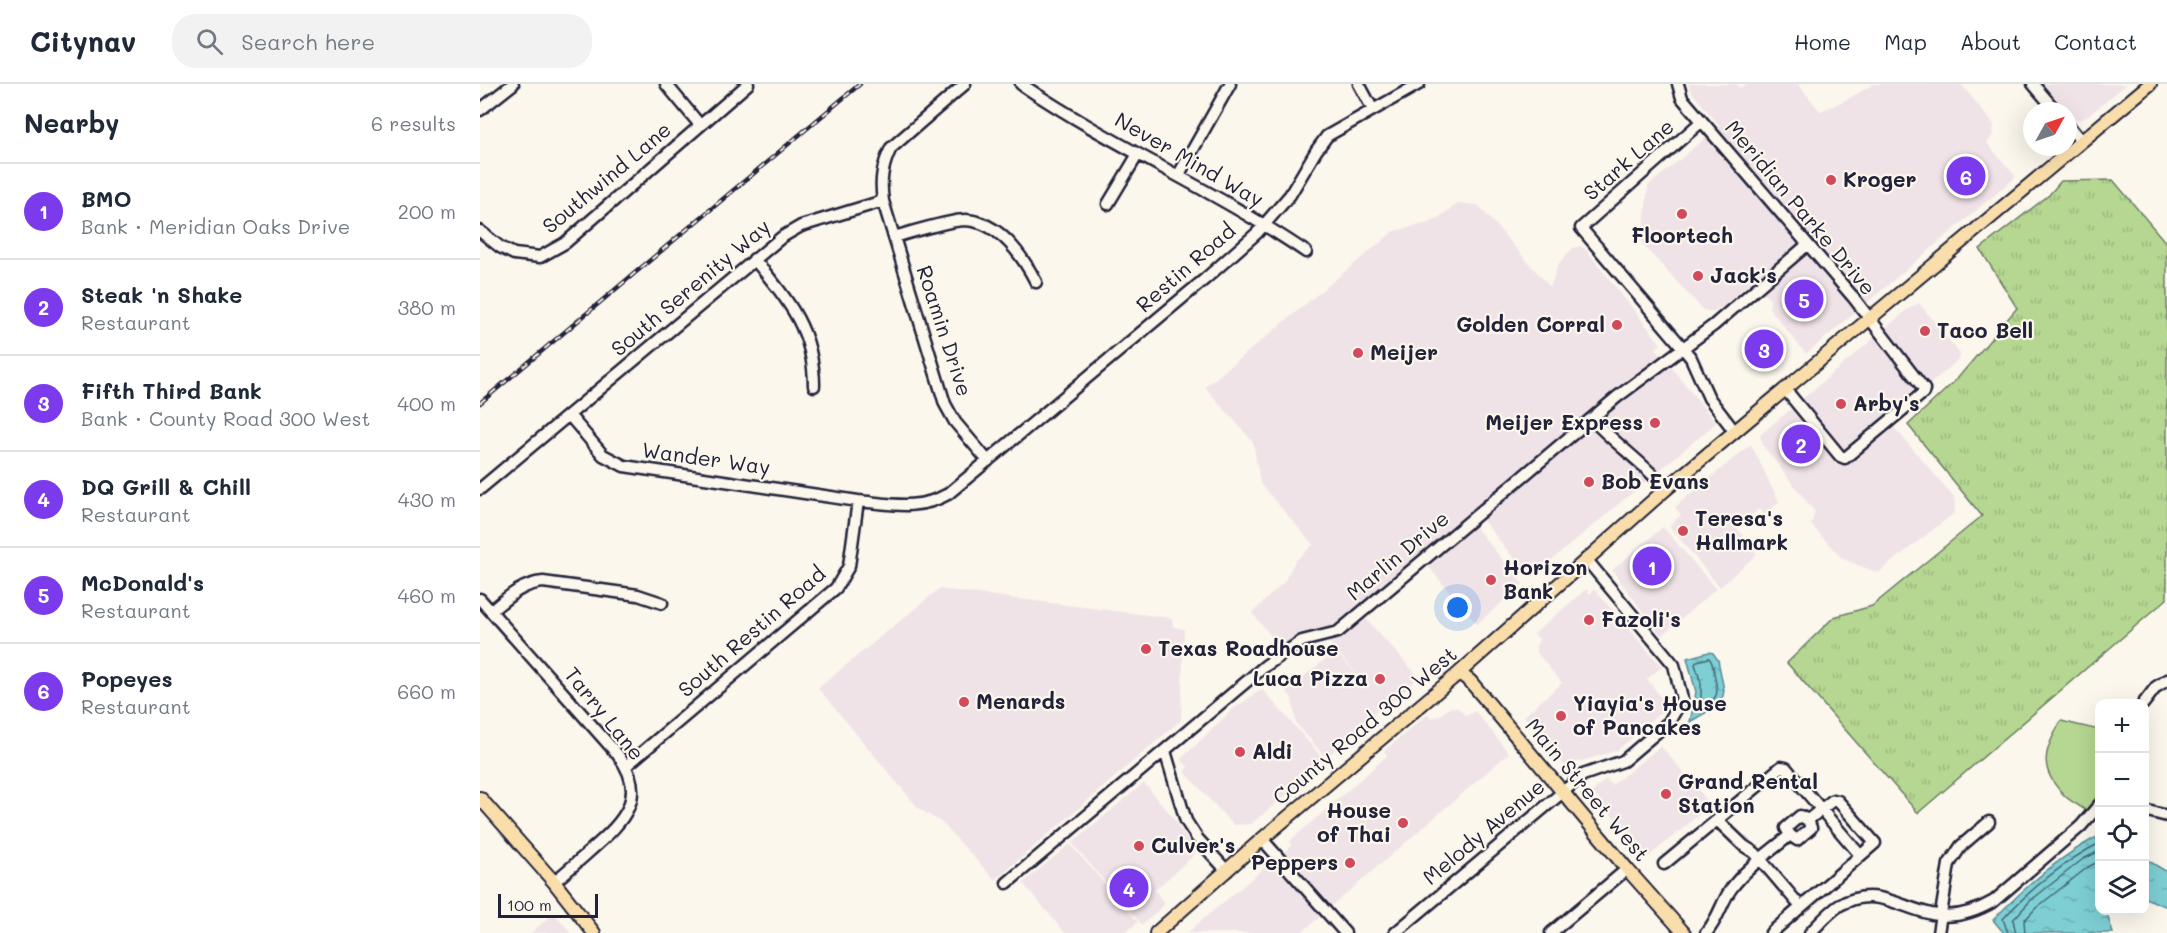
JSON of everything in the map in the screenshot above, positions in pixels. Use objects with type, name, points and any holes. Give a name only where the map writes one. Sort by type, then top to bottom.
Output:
[{"type":"main road","name":"County Road 300 West","points":[[1156,933],[1262,839],[1459,673],[1666,489],[2150,84]]},
{"type":"main road","name":"Main Street West","points":[[1459,673],[1470,681],[1627,869],[1684,933]]},
{"type":"main road","points":[[480,798],[554,882],[594,933]]},
{"type":"street","points":[[480,110],[513,84]]},
{"type":"street","points":[[666,84],[700,125]]},
{"type":"street","name":"Southwind Lane","points":[[480,231],[494,243],[514,254],[540,257],[564,243],[748,84]]},
{"type":"street","points":[[883,201],[881,177],[891,148],[965,84]]},
{"type":"street","name":"Never Mind Way","points":[[1021,84],[1138,154],[1264,225],[1306,252]]},
{"type":"street","points":[[1178,176],[1230,84]]},
{"type":"street","points":[[1359,84],[1373,110]]},
{"type":"street","name":"Restin Road","points":[[858,501],[906,506],[929,504],[948,494],[1205,279],[1264,225],[1290,195],[1327,136],[1419,84]]},
{"type":"street","name":"Meridian Parke Drive","points":[[1678,84],[1682,98],[1869,319],[1924,389],[1923,393],[1845,458],[1840,456],[1785,389]]},
{"type":"street","points":[[2033,84],[2048,102]]},
{"type":"street","name":"Stark Lane","points":[[1683,348],[1581,228],[1702,122]]},
{"type":"street","points":[[2077,136],[2081,141]]},
{"type":"street","points":[[1108,204],[1138,154]]},
{"type":"street","name":"Roamin Drive","points":[[883,201],[945,404],[955,422],[988,461]]},
{"type":"street","name":"South Serenity Way","points":[[480,489],[754,260],[794,230],[883,201]]},
{"type":"street","points":[[894,237],[962,220],[984,224],[1002,236],[1020,255],[1036,282]]},
{"type":"street","name":"Marlin Drive","points":[[1006,883],[1265,666],[1302,641],[1338,632],[1617,397],[1741,303],[1807,245]]},
{"type":"street","points":[[754,260],[788,300],[800,321],[809,341],[814,386]]},
{"type":"street","points":[[1683,348],[1691,358],[1709,398],[1735,432]]},
{"type":"street","name":"Wander Way","points":[[568,416],[603,455],[624,466],[858,501]]},
{"type":"street","points":[[1592,419],[1653,474],[1666,489]]},
{"type":"street","name":"South Restin Road","points":[[626,766],[836,588],[849,566],[858,501]]},
{"type":"street","name":"Melody Avenue","points":[[1395,933],[1583,775],[1623,761],[1669,722],[1682,699],[1674,665],[1586,559]]},
{"type":"street","points":[[491,611],[517,590],[543,582],[638,595],[662,603]]},
{"type":"street","name":"Tarry Lane","points":[[480,599],[626,766],[631,781],[632,797],[624,818],[614,830],[554,882]]},
{"type":"street","points":[[2147,699],[2157,687],[2167,680]]},
{"type":"street","points":[[1165,751],[1186,821],[1197,838],[1227,871]]},
{"type":"street","points":[[1664,864],[1781,768],[1786,768],[1860,855]]},
{"type":"street","points":[[1706,933],[1730,890],[1760,860],[1790,835],[1786,828],[1800,816],[1808,820],[1833,800],[1838,801],[1875,843],[1771,933]]},
{"type":"street","points":[[1810,933],[1839,905],[1868,896],[1879,897],[1940,915],[1970,913],[1994,901],[2081,825],[2097,807]]},
{"type":"street","points":[[2149,811],[2167,816]]},
{"type":"street","points":[[1718,821],[1760,860],[1801,908]]},
{"type":"street","points":[[1938,933],[1948,864],[1961,846],[1989,822]]},
{"type":"street","points":[[1262,839],[1345,933]]},
{"type":"street","points":[[1551,933],[1627,869]]},
{"type":"shaded area","points":[[1688,84],[1736,84],[1741,88],[1746,84],[1798,84],[1820,111],[1874,84],[1961,84],[1994,125],[1993,135],[1987,143],[2016,177],[1806,354],[1769,308],[1770,300],[1753,280],[1723,307],[1712,312],[1703,310],[1642,244],[1648,186],[1720,126],[1690,90]]},
{"type":"shaded area","points":[[2043,84],[2127,84],[2080,120],[2077,119],[2077,102],[2058,102]]},
{"type":"shaded area","points":[[1459,203],[1478,205],[1550,287],[1559,263],[1573,248],[1580,246],[1586,250],[1661,344],[1656,348],[1716,423],[1530,578],[1473,508],[1356,608],[1419,677],[1386,707],[1384,705],[1326,758],[1296,723],[1292,698],[1286,691],[1335,651],[1361,679],[1329,642],[1287,655],[1252,613],[1284,582],[1295,561],[1313,545],[1260,483],[1253,442],[1205,387],[1394,231],[1432,222]]},
{"type":"shaded area","points":[[1919,303],[1960,354],[1959,359],[1929,385],[1933,391],[1893,426],[1954,497],[1954,513],[1878,573],[1843,559],[1811,525],[1815,512],[1763,446],[1760,435],[1908,309]]},
{"type":"shaded area","points":[[1751,444],[1779,502],[1765,515],[1759,509],[1737,528],[1757,554],[1720,587],[1669,526],[1681,515],[1675,507]]},
{"type":"shaded area","points":[[1473,524],[1523,584],[1477,624],[1426,564]]},
{"type":"shaded area","points":[[1663,527],[1716,589],[1661,636],[1612,570]]},
{"type":"shaded area","points":[[939,589],[1172,618],[1173,627],[1184,629],[1181,720],[995,880],[942,823],[918,808],[818,688]]},
{"type":"shaded area","points":[[1586,589],[1590,594],[1594,589],[1662,667],[1647,679],[1662,699],[1662,711],[1618,750],[1565,766],[1524,716],[1562,683],[1538,654],[1535,648],[1539,639],[1534,634]]},
{"type":"shaded area","points":[[1262,689],[1326,762],[1251,824],[1233,825],[1184,771],[1188,767],[1181,759],[1233,709]]},
{"type":"shaded area","points":[[1451,707],[1458,708],[1466,716],[1475,711],[1509,753],[1301,933],[1191,933],[1189,931],[1292,845],[1290,841],[1387,756],[1384,751],[1428,714],[1431,718],[1439,716]]},
{"type":"shaded area","points":[[1661,746],[1711,805],[1648,857],[1592,792],[1606,779],[1612,785]]},
{"type":"shaded area","points":[[1144,783],[1172,816],[1196,853],[1155,890],[1165,904],[1142,925],[1072,843]]},
{"type":"shaded area","points":[[1070,844],[1138,922],[1124,933],[1065,933],[1023,883]]},
{"type":"shaded area","points":[[554,913],[571,933],[531,933]]},
{"type":"green space","points":[[2113,180],[2167,244],[2167,599],[1918,813],[1787,663],[1834,617],[1872,606],[1982,516],[1908,425],[1957,379],[2017,308],[1980,249],[2049,195],[2061,181]]},
{"type":"green space","points":[[2061,721],[2095,729],[2095,800],[2086,811],[2068,799],[2049,775],[2046,758]]},
{"type":"water","points":[[1713,653],[1718,660],[1724,690],[1723,696],[1712,709],[1690,722],[1696,692],[1687,658]]},
{"type":"water","points":[[2095,838],[2095,915],[2107,915],[2113,933],[2004,933],[1993,920],[2043,874]]},
{"type":"water","points":[[2149,861],[2167,872],[2167,907],[2149,900]]},
{"type":"railway","points":[[480,403],[860,84]]},
{"type":"place","name":"Popeyes","points":[[1966,176]]},
{"type":"place","name":"Kroger","points":[[1831,180]]},
{"type":"place","name":"Floortech","points":[[1682,214]]},
{"type":"place","name":"Jack's","points":[[1698,276]]},
{"type":"place","name":"McDonald's","points":[[1804,299]]},
{"type":"place","name":"Golden Corral","points":[[1617,325]]},
{"type":"place","name":"Taco Bell","points":[[1925,331]]},
{"type":"place","name":"Fifth Third Bank","points":[[1764,349]]},
{"type":"place","name":"Meijer","points":[[1358,353]]},
{"type":"place","name":"Arby's","points":[[1841,404]]},
{"type":"place","name":"Meijer Express","points":[[1655,423]]},
{"type":"place","name":"Steak 'n Shake","points":[[1801,444]]},
{"type":"place","name":"Bob Evans","points":[[1589,482]]},
{"type":"place","name":"Teresa's Hallmark","points":[[1683,531]]},
{"type":"place","name":"BMO","points":[[1652,566]]},
{"type":"place","name":"Horizon Bank","points":[[1491,580]]},
{"type":"place","name":"Fazoli's","points":[[1589,620]]},
{"type":"place","name":"Texas Roadhouse","points":[[1146,649]]},
{"type":"place","name":"Luca Pizza","points":[[1380,679]]},
{"type":"place","name":"Menards","points":[[964,702]]},
{"type":"place","name":"Yiayia's House of Pancakes","points":[[1561,716]]},
{"type":"place","name":"Aldi","points":[[1240,752]]},
{"type":"place","name":"Grand Rental Station","points":[[1666,794]]},
{"type":"place","name":"House of Thai","points":[[1403,823]]},
{"type":"place","name":"Culver's","points":[[1139,846]]},
{"type":"place","name":"Peppers","points":[[1350,863]]},
{"type":"place","name":"DQ Grill & Chill","points":[[1129,888]]}]
